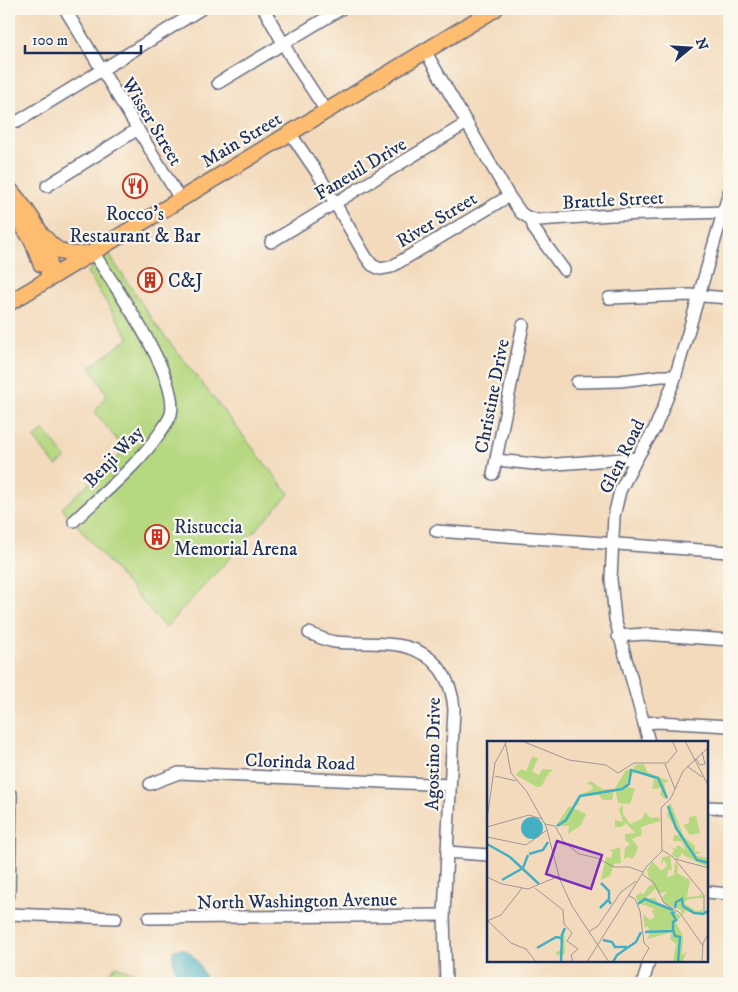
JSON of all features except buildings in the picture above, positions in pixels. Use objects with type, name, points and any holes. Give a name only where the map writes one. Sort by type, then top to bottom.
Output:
[{"type":"main road","name":"Main Street","points":[[9,303],[495,9]]},
{"type":"main road","points":[[9,189],[39,231],[60,253],[73,256],[92,252]]},
{"type":"main road","points":[[9,204],[32,240],[47,279]]},
{"type":"main road","points":[[39,231],[47,248],[50,261],[47,279]]},
{"type":"street","name":"Wisser Street","points":[[65,9],[180,199]]},
{"type":"street","points":[[16,122],[201,9]]},
{"type":"street","points":[[264,9],[326,111]]},
{"type":"street","points":[[218,83],[341,9]]},
{"type":"street","points":[[426,51],[509,196],[521,213],[531,219],[534,229],[564,270]]},
{"type":"street","name":"Faneuil Drive","points":[[271,242],[467,123]]},
{"type":"street","points":[[47,186],[138,129]]},
{"type":"street","points":[[290,133],[320,177],[335,204]]},
{"type":"street","name":"Glen Road","points":[[649,741],[618,636],[611,588],[611,544],[617,498],[661,416],[676,376],[726,212],[729,192]]},
{"type":"street","name":"River Street","points":[[335,204],[366,258],[372,265],[385,269],[509,196]]},
{"type":"street","name":"Brattle Street","points":[[531,219],[726,212]]},
{"type":"street","name":"Benji Way","points":[[74,521],[142,456],[171,414],[168,389],[156,356],[127,306],[92,252]]},
{"type":"street","points":[[609,298],[690,295],[729,298]]},
{"type":"street","name":"Christine Drive","points":[[493,474],[523,325]]},
{"type":"street","points":[[577,382],[620,381],[676,376]]},
{"type":"street","points":[[496,460],[544,465],[637,458]]},
{"type":"street","points":[[436,531],[729,552]]},
{"type":"street","name":"Agostino Drive","points":[[309,632],[335,642],[402,645],[421,653],[437,666],[448,683],[454,706],[444,915],[446,983]]},
{"type":"street","points":[[618,636],[644,634],[729,640]]},
{"type":"street","points":[[645,723],[729,726]]},
{"type":"street","name":"Clorinda Road","points":[[150,784],[174,774],[182,773],[450,785]]},
{"type":"street","points":[[9,894],[11,795]]},
{"type":"street","points":[[708,807],[729,808]]},
{"type":"street","points":[[447,852],[487,855]]},
{"type":"street","points":[[708,892],[729,894]]},
{"type":"street","points":[[9,914],[116,918]]},
{"type":"street","name":"North Washington Avenue","points":[[149,918],[444,915]]},
{"type":"street","points":[[643,983],[649,962]]},
{"type":"green space","points":[[108,253],[156,325],[289,494],[165,628],[62,508],[125,450],[95,412],[107,394],[90,367],[129,338],[87,272]]},
{"type":"green space","points":[[44,430],[66,458],[56,466],[34,438]]},
{"type":"green space","points":[[116,966],[136,973],[139,983],[98,983]]},
{"type":"water","points":[[181,948],[194,957],[207,981],[218,983],[177,983],[173,951]]},
{"type":"place","name":"Rocco's Restaurant & Bar","points":[[135,186]]},
{"type":"place","name":"C&J","points":[[150,280]]},
{"type":"place","name":"Ristuccia Memorial Arena","points":[[157,537]]}]
